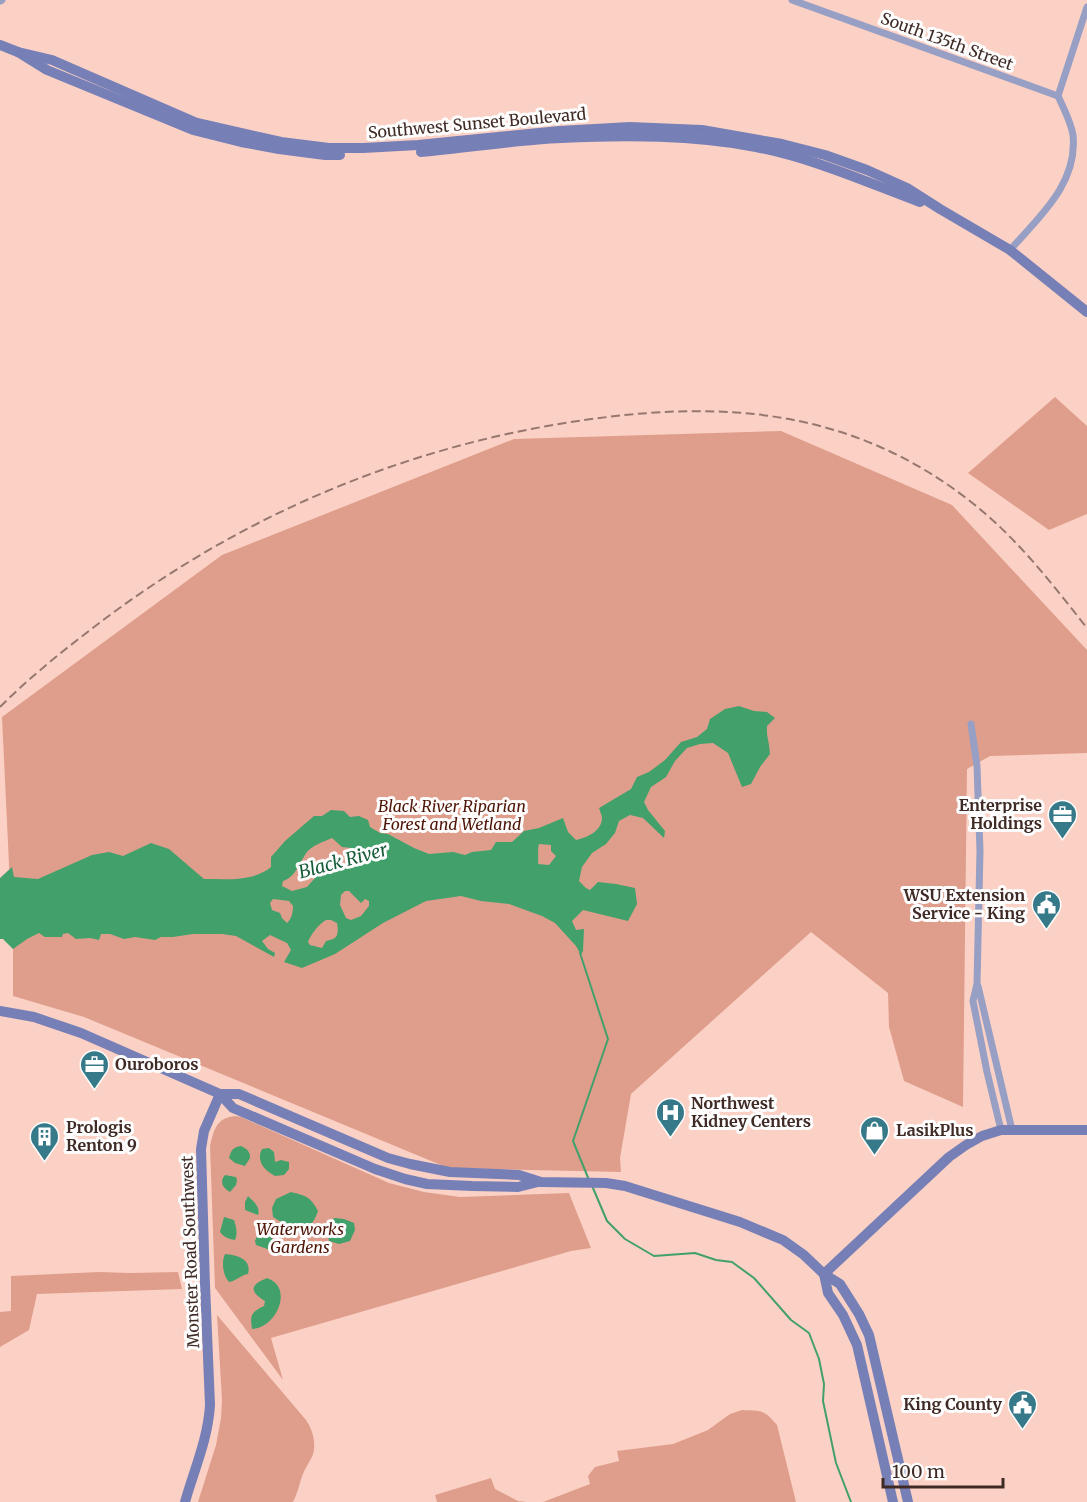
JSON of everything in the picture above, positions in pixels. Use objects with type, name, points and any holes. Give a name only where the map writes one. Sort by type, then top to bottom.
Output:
[{"type":"street","name":"South 135th Street","points":[[792,0],[1058,96]]},
{"type":"street","points":[[1010,250],[1050,204],[1064,184],[1070,166],[1073,135],[1058,96],[1087,7]]},
{"type":"street","name":"Southwest Sunset Boulevard","points":[[0,45],[52,60],[197,123],[281,142],[329,148],[363,148],[418,145],[559,130],[630,127],[702,130],[782,144],[825,155],[907,188],[1010,250],[1087,312]]},
{"type":"street","points":[[971,724],[977,766],[980,851],[977,984],[997,1070],[1007,1130]]},
{"type":"street","points":[[0,1011],[34,1017],[81,1033],[220,1094],[233,1108],[375,1170],[427,1184],[447,1186],[518,1187],[541,1182],[606,1183],[625,1186],[740,1222],[783,1240],[804,1255],[824,1274],[840,1284],[859,1314],[869,1335],[908,1501]]},
{"type":"street","points":[[220,1094],[239,1094],[388,1158],[450,1172],[519,1175],[541,1182]]},
{"type":"street","name":"Monster Road Southwest","points":[[185,1502],[206,1437],[209,1420],[201,1149],[207,1123],[220,1094]]},
{"type":"street","points":[[824,1274],[950,1157],[982,1136],[1007,1130],[1087,1130]]},
{"type":"street","points":[[824,1274],[828,1293],[843,1315],[857,1345],[894,1502]]},
{"type":"street","points":[[873,1410],[880,1421],[896,1485],[908,1501]]},
{"type":"green space","points":[[1055,397],[1087,426],[1087,514],[1049,530],[968,473]]},
{"type":"green space","name":"Black River Riparian Forest and Wetland","points":[[781,431],[952,505],[1087,650],[1087,753],[990,756],[967,769],[963,1107],[904,1081],[889,1027],[888,993],[811,932],[631,1094],[620,1158],[621,1172],[448,1168],[84,1017],[13,996],[13,949],[2,717],[222,555],[514,439]]},
{"type":"green space","name":"Waterworks Gardens","points":[[235,1116],[389,1183],[424,1192],[460,1197],[569,1193],[591,1248],[571,1251],[271,1338],[283,1380],[215,1288],[210,1146],[220,1122]]},
{"type":"green space","points":[[99,1272],[178,1272],[182,1289],[37,1294],[29,1330],[0,1347],[0,1312],[11,1311],[11,1276]]},
{"type":"green space","points":[[217,1315],[311,1428],[314,1438],[312,1457],[293,1502],[198,1502],[216,1445],[221,1418]]},
{"type":"green space","points":[[742,1410],[762,1412],[777,1425],[796,1502],[543,1502],[590,1484],[588,1476],[595,1467],[619,1461],[617,1451],[673,1444],[708,1430],[730,1414]]},
{"type":"green space","points":[[491,1478],[495,1489],[518,1501],[527,1502],[437,1502],[435,1495]]},
{"type":"shaded area","points":[[739,706],[767,712],[775,718],[767,726],[770,754],[751,784],[742,787],[728,753],[713,743],[687,748],[675,761],[666,777],[651,787],[644,802],[665,831],[664,838],[643,818],[630,815],[619,821],[615,833],[606,844],[592,853],[582,867],[579,881],[586,888],[590,890],[598,882],[635,888],[637,904],[628,921],[583,910],[572,921],[576,930],[584,929],[581,955],[555,923],[542,916],[509,904],[461,896],[426,901],[383,923],[335,954],[302,968],[284,962],[291,950],[287,943],[270,935],[262,941],[268,949],[275,953],[274,957],[236,936],[222,934],[193,934],[161,937],[155,940],[135,937],[124,939],[110,934],[101,934],[99,940],[76,939],[68,933],[63,934],[62,937],[45,937],[39,933],[13,949],[3,939],[0,939],[0,878],[12,867],[14,877],[38,879],[92,855],[109,852],[123,856],[151,843],[169,849],[204,879],[248,877],[271,867],[271,857],[285,841],[314,816],[322,816],[331,810],[344,811],[350,817],[359,816],[368,820],[370,827],[380,833],[388,834],[429,854],[453,852],[465,855],[491,850],[496,842],[512,842],[524,831],[539,828],[563,818],[568,832],[576,840],[580,839],[589,836],[599,827],[602,818],[599,808],[631,789],[637,777],[649,772],[665,760],[681,742],[697,737],[707,729],[710,719],[725,709]],"holes":[[[332,838],[342,847],[351,848],[353,862],[344,864],[334,871],[321,869],[307,887],[292,891],[282,886],[283,881],[294,873],[304,856],[315,846]],[[539,844],[551,845],[551,851],[556,856],[549,865],[538,864]],[[349,891],[361,903],[365,899],[369,901],[369,906],[361,916],[351,920],[346,918],[340,905],[341,895]],[[273,899],[289,901],[293,906],[287,923],[280,913],[272,910],[270,903]],[[326,920],[331,920],[337,923],[338,927],[336,936],[326,941],[322,948],[310,945],[308,942]]]},
{"type":"shaded area","points":[[241,1146],[248,1150],[250,1156],[245,1166],[229,1158],[233,1149]]},
{"type":"shaded area","points":[[269,1148],[274,1152],[275,1162],[281,1160],[289,1162],[289,1169],[284,1175],[275,1176],[262,1165],[260,1153],[262,1149]]},
{"type":"shaded area","points":[[225,1175],[236,1177],[237,1180],[230,1192],[223,1185],[222,1180]]},
{"type":"shaded area","points":[[291,1192],[307,1197],[318,1211],[311,1224],[299,1233],[273,1217],[272,1208],[276,1199]]},
{"type":"shaded area","points":[[248,1196],[257,1207],[258,1215],[245,1210]]},
{"type":"shaded area","points":[[224,1217],[234,1220],[237,1232],[235,1240],[220,1232]]},
{"type":"shaded area","points":[[334,1218],[354,1223],[355,1230],[350,1241],[339,1244],[329,1241],[328,1229]]},
{"type":"shaded area","points":[[259,1231],[271,1236],[277,1248],[273,1251],[256,1245],[255,1241]]},
{"type":"shaded area","points":[[225,1254],[234,1255],[246,1261],[248,1274],[229,1282],[223,1269]]},
{"type":"shaded area","points":[[267,1278],[280,1290],[279,1306],[269,1322],[252,1329],[252,1314],[264,1306],[265,1301],[256,1294],[254,1288],[257,1283]]},
{"type":"waterway","points":[[580,953],[608,1039],[573,1141],[589,1180]]},
{"type":"waterway","points":[[593,1188],[607,1221],[625,1239],[654,1256],[695,1253],[716,1260],[732,1262],[754,1278],[791,1320],[809,1333],[819,1359],[824,1384],[823,1401],[836,1463],[851,1502]]},
{"type":"railway","points":[[0,707],[63,651],[140,594],[196,558],[254,525],[314,497],[376,472],[440,451],[571,422],[649,413],[688,411],[765,415],[840,432],[897,455],[934,475],[985,513],[1034,563],[1087,628]]},
{"type":"place","name":"Enterprise Holdings","points":[[1063,840]]},
{"type":"place","name":"WSU Extension Service - King","points":[[1046,930]]},
{"type":"place","name":"Ouroboros","points":[[94,1090]]},
{"type":"place","name":"Northwest Kidney Centers","points":[[670,1138]]},
{"type":"place","name":"LasikPlus","points":[[875,1156]]},
{"type":"place","name":"Prologis Renton 9","points":[[45,1162]]},
{"type":"place","name":"King County","points":[[1023,1430]]},
{"type":"water label","name":"Black River","points":[[343,861]]}]
